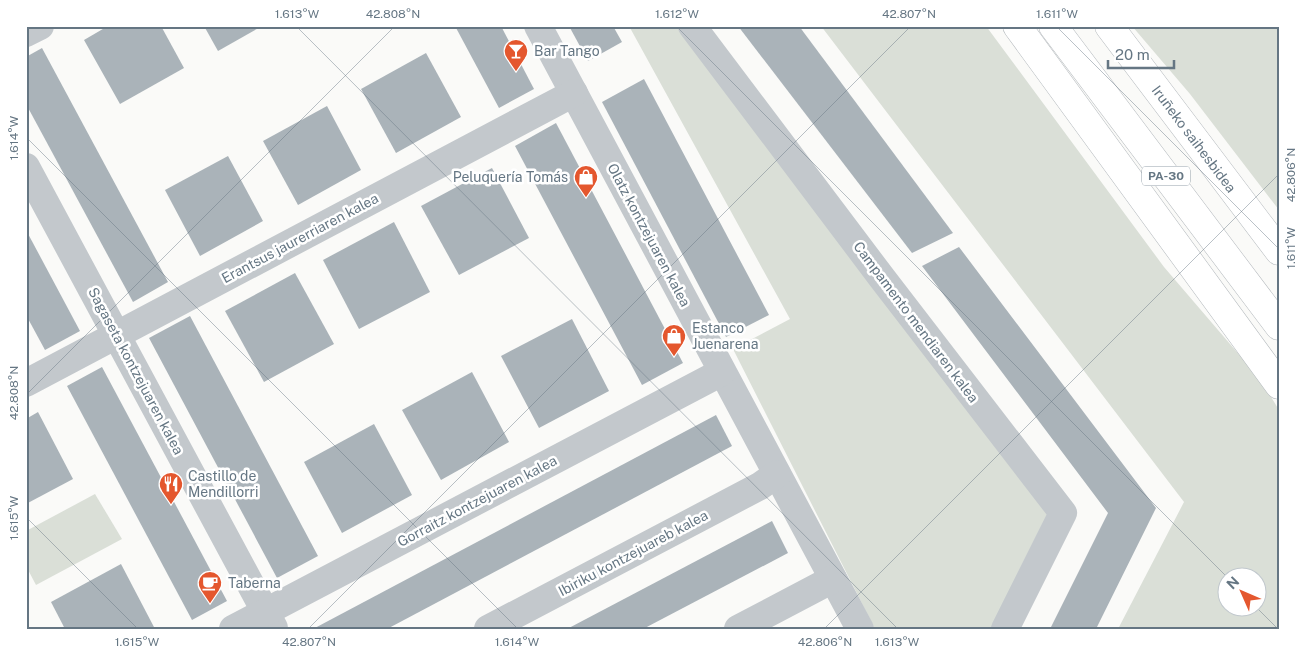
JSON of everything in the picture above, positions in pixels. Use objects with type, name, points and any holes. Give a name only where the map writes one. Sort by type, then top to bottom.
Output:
[{"type":"highway","points":[[1017,26],[1279,385]]},
{"type":"highway","name":"PA-30","points":[[1052,26],[1279,326]]},
{"type":"highway","name":"Iruñeko saihesbidea","points":[[1109,26],[1279,252]]},
{"type":"street","points":[[26,33],[40,26]]},
{"type":"street","name":"Olatz kontzejuaren kalea","points":[[538,26],[860,629]]},
{"type":"street","name":"Campamento mendiaren kalea","points":[[692,26],[920,328],[1063,513],[1005,629]]},
{"type":"street","name":"Erantsus jaurerriaren kalea","points":[[26,383],[574,93]]},
{"type":"street","name":"Sagaseta kontzejuaren kalea","points":[[26,167],[269,620]]},
{"type":"street","name":"Gorraitz kontzejuaren kalea","points":[[233,629],[269,620],[722,372]]},
{"type":"street","name":"Ibiriku kontzejuareb kalea","points":[[488,629],[760,486],[777,474]]},
{"type":"street","points":[[738,629],[833,579]]},
{"type":"shaded area","points":[[629,26],[680,26],[1052,518],[997,629],[875,629],[733,349],[790,319]]},
{"type":"shaded area","points":[[821,26],[986,26],[1164,267],[1260,379],[1279,410],[1279,629],[1118,629],[1184,502]]},
{"type":"shaded area","points":[[1132,26],[1279,26],[1279,210],[1190,94]]},
{"type":"shaded area","points":[[95,494],[122,539],[36,585],[26,566],[26,531]]},
{"type":"building","points":[[108,26],[161,26],[184,68],[120,104],[84,40]]},
{"type":"building","points":[[204,26],[262,26],[218,51]]},
{"type":"building","points":[[455,26],[501,26],[534,89],[499,108]]},
{"type":"building","points":[[569,26],[613,26],[622,42],[588,61]]},
{"type":"building","points":[[738,26],[799,26],[953,233],[912,253]]},
{"type":"building","points":[[42,48],[168,282],[133,302],[26,104],[26,57]]},
{"type":"building","points":[[426,53],[461,117],[396,153],[361,89]]},
{"type":"building","points":[[644,79],[769,315],[726,337],[602,102]]},
{"type":"building","points":[[327,106],[361,170],[298,205],[263,141]]},
{"type":"building","points":[[556,123],[683,363],[642,385],[515,146]]},
{"type":"building","points":[[228,156],[263,221],[200,256],[165,190]]},
{"type":"building","points":[[492,168],[529,238],[459,275],[421,206]]},
{"type":"building","points":[[394,222],[430,292],[359,329],[323,260]]},
{"type":"building","points":[[26,230],[80,331],[45,350],[26,315]]},
{"type":"building","points":[[959,247],[1156,508],[1096,629],[1050,629],[1108,513],[922,266]]},
{"type":"building","points":[[295,273],[334,344],[264,382],[225,311]]},
{"type":"building","points":[[190,316],[318,556],[277,578],[149,338]]},
{"type":"building","points":[[572,319],[609,391],[539,428],[501,356]]},
{"type":"building","points":[[102,367],[227,601],[192,620],[67,386]]},
{"type":"building","points":[[472,372],[509,442],[441,480],[402,410]]},
{"type":"building","points":[[38,412],[73,479],[26,504],[26,419]]},
{"type":"building","points":[[716,415],[732,446],[387,629],[313,629]]},
{"type":"building","points":[[374,424],[412,495],[342,533],[304,462]]},
{"type":"building","points":[[772,521],[788,553],[643,629],[567,629]]},
{"type":"building","points":[[121,564],[155,629],[65,629],[51,602]]},
{"type":"place","name":"Bar Tango","points":[[516,72]]},
{"type":"place","name":"Peluquería Tomás","points":[[586,198]]},
{"type":"place","name":"Estanco Juenarena","points":[[674,357]]},
{"type":"place","name":"Castillo de Mendillorri","points":[[171,505]]},
{"type":"place","name":"Taberna","points":[[210,604]]}]
